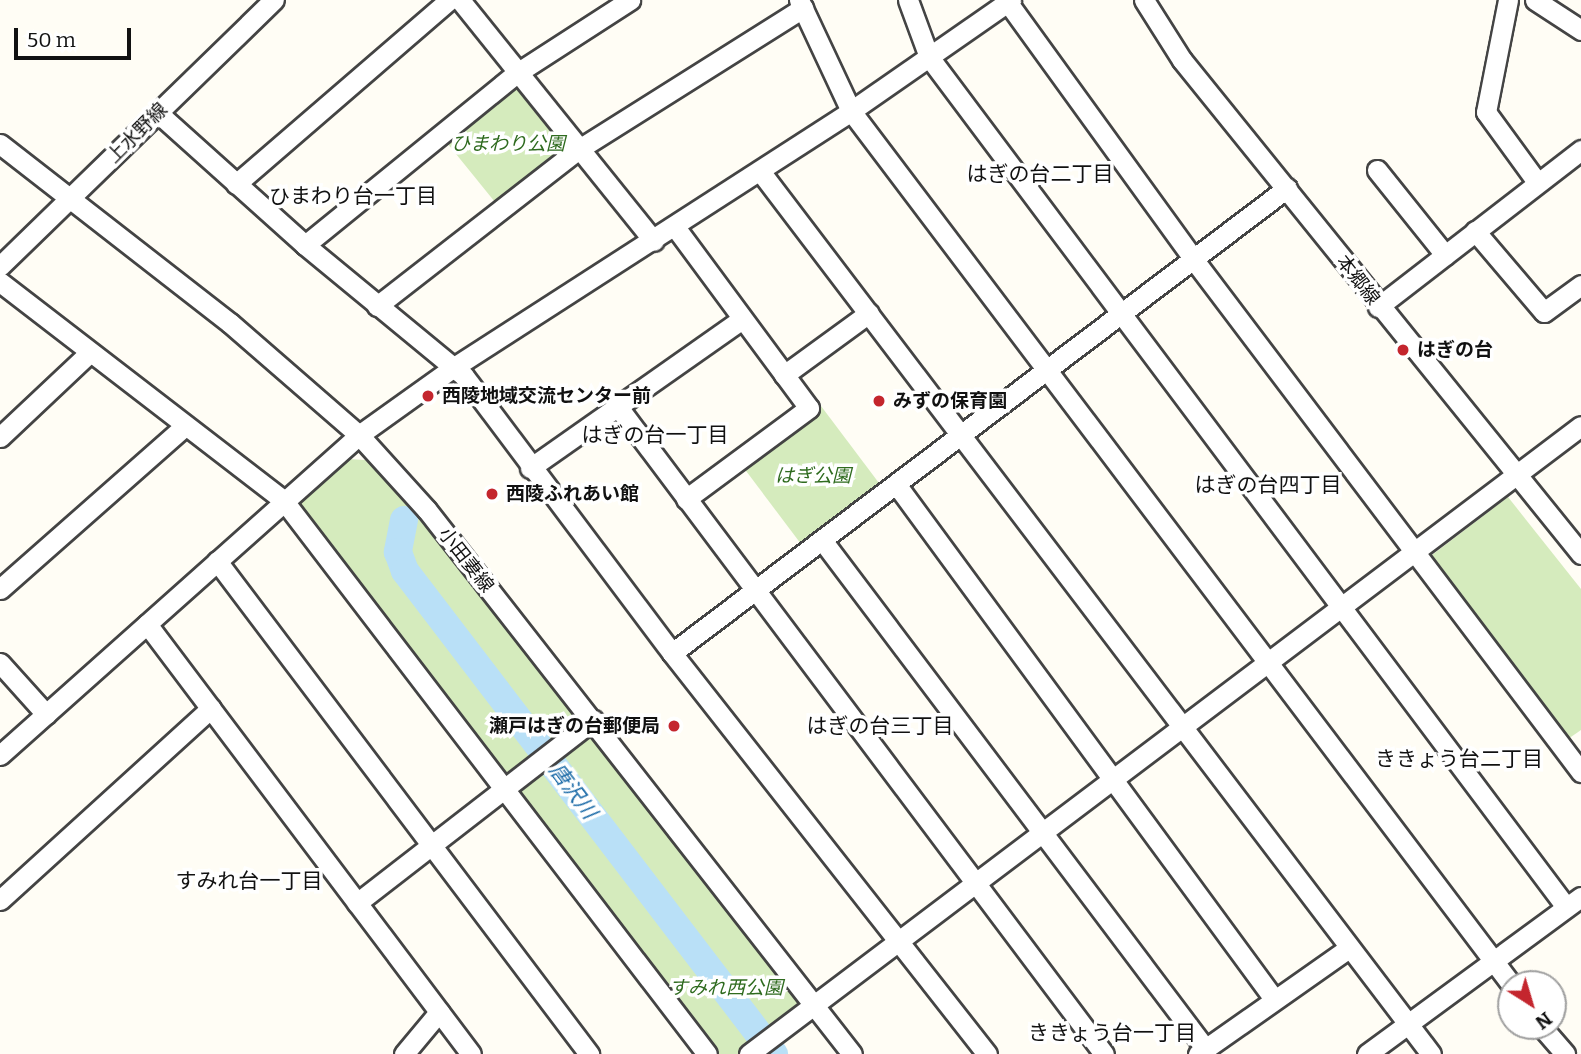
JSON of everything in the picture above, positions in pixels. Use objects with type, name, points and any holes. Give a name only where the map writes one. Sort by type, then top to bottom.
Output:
[{"type":"street","name":"上水野線","points":[[0,266],[274,0]]},
{"type":"street","points":[[236,184],[449,0]]},
{"type":"street","points":[[460,0],[654,241]]},
{"type":"street","points":[[305,245],[517,73],[630,0]]},
{"type":"street","points":[[908,0],[929,57],[1342,607],[1574,902],[1367,1054]]},
{"type":"street","name":"本郷線","points":[[1144,0],[1182,60],[1287,188],[1378,307],[1581,554]]},
{"type":"street","points":[[1508,0],[1486,112],[1537,183]]},
{"type":"street","points":[[1535,0],[1581,30]]},
{"type":"street","points":[[0,755],[359,435],[454,367],[654,241],[851,111],[1008,1],[1194,260],[1417,551],[1581,772]]},
{"type":"street","points":[[377,306],[579,149],[801,4],[851,111],[1045,373],[1501,970]]},
{"type":"street","points":[[158,113],[305,245],[454,367],[672,653],[987,1054]]},
{"type":"street","name":"小田妻線","points":[[0,144],[69,201],[230,323],[359,435],[427,510],[852,1054]]},
{"type":"street","points":[[1378,307],[1581,150]]},
{"type":"street","points":[[1377,170],[1445,255]]},
{"type":"street","points":[[760,171],[1431,1054]]},
{"type":"street","points":[[672,653],[1287,188]]},
{"type":"street","points":[[675,227],[809,408],[686,499]]},
{"type":"street","points":[[1475,232],[1544,312],[1581,285]]},
{"type":"street","points":[[0,282],[284,501],[708,1054]]},
{"type":"street","points":[[784,376],[869,313]]},
{"type":"street","points":[[530,468],[742,319]]},
{"type":"street","points":[[0,437],[89,353]]},
{"type":"street","points":[[618,407],[753,592],[1104,1054]]},
{"type":"street","points":[[0,589],[185,426]]},
{"type":"street","points":[[751,1053],[1268,667],[1342,607],[1581,426]]},
{"type":"street","points":[[897,484],[1274,999]]},
{"type":"street","points":[[822,540],[1044,833],[1202,1051],[1349,948]]},
{"type":"street","points":[[217,561],[589,1054]]},
{"type":"street","points":[[147,624],[471,1054]]},
{"type":"street","points":[[0,663],[46,714]]},
{"type":"street","points":[[0,900],[211,708]]},
{"type":"street","points":[[357,903],[593,720]]},
{"type":"street","points":[[404,1054],[439,1012]]},
{"type":"street","points":[[1553,1040],[1565,1054]]},
{"type":"green space","name":"ひまわり公園","points":[[517,83],[570,148],[498,206],[446,141]]},
{"type":"green space","name":"はぎ公園","points":[[821,406],[882,487],[803,546],[742,466]]},
{"type":"green space","name":"すみれ西公園","points":[[348,459],[365,460],[391,482],[798,999],[797,1011],[758,1041],[767,1054],[715,1054],[299,511],[300,499]]},
{"type":"green space","points":[[1508,497],[1581,589],[1581,730],[1568,739],[1432,555]]},
{"type":"waterway","name":"唐沢川","points":[[404,520],[398,552],[405,571],[774,1054]]},
{"type":"place","name":"はぎの台","points":[[1403,350]]},
{"type":"place","name":"西陵地域交流センター前","points":[[428,396]]},
{"type":"place","name":"みずの保育園","points":[[879,401]]},
{"type":"place","name":"西陵ふれあい館","points":[[492,494]]},
{"type":"place","name":"瀬戸はぎの台郵便局","points":[[674,726]]},
{"type":"district","name":"はぎの台二丁目","points":[[1040,174]]},
{"type":"district","name":"ひまわり台一丁目","points":[[353,196]]},
{"type":"district","name":"はぎの台一丁目","points":[[655,435]]},
{"type":"district","name":"はぎの台四丁目","points":[[1268,485]]},
{"type":"district","name":"はぎの台三丁目","points":[[880,726]]},
{"type":"district","name":"ききょう台二丁目","points":[[1459,759]]},
{"type":"district","name":"すみれ台一丁目","points":[[249,881]]},
{"type":"district","name":"ききょう台一丁目","points":[[1112,1033]]}]
